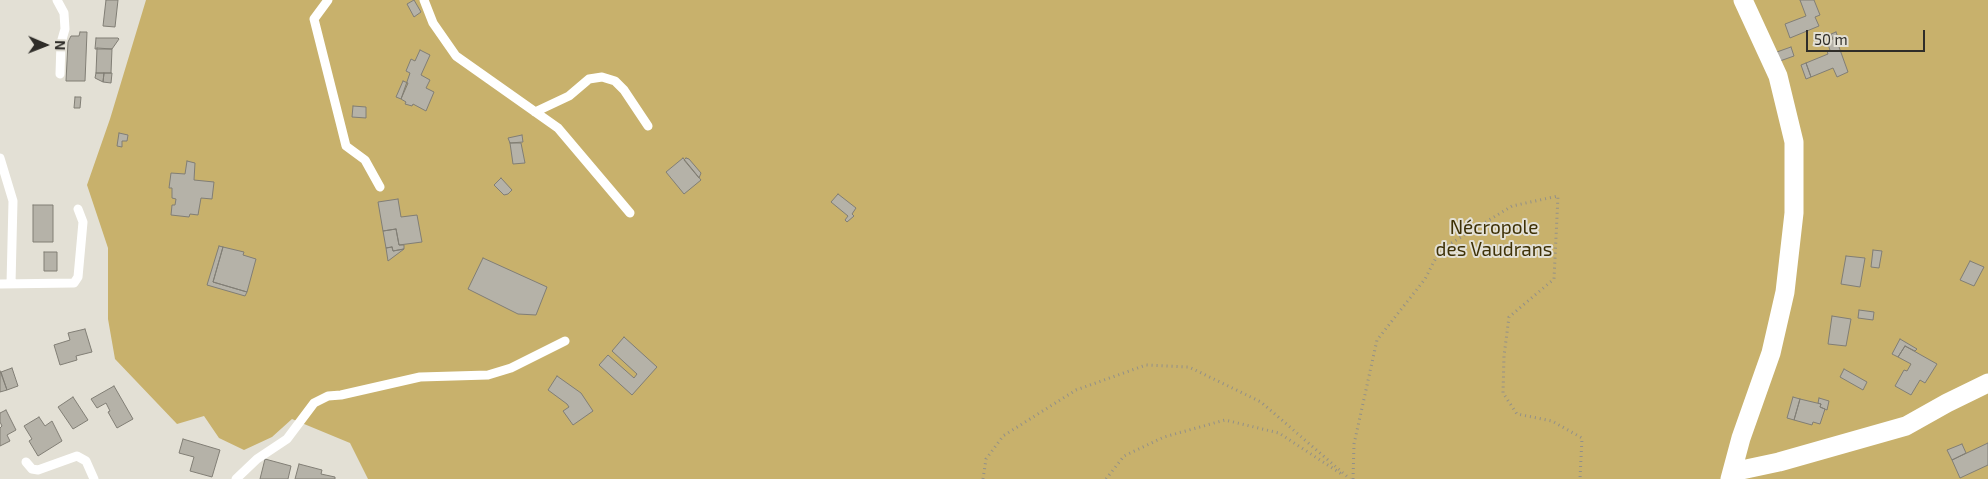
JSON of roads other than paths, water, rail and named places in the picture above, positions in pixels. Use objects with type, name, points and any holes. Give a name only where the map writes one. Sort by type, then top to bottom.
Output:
[{"type":"street","points":[[1731,475],[1741,438],[1771,353],[1785,292],[1794,213],[1794,142],[1778,76],[1743,0]]},
{"type":"street","points":[[1731,475],[1906,426],[1988,382]]},
{"type":"lane","points":[[57,0],[64,13],[65,29],[61,43],[60,74]]},
{"type":"lane","points":[[328,0],[314,19],[342,132],[346,146],[364,160],[380,187]]},
{"type":"lane","points":[[424,0],[433,23],[456,56],[558,128],[630,212]]},
{"type":"lane","points":[[536,112],[569,96],[589,79],[602,77],[615,80],[648,126]]},
{"type":"lane","points":[[0,158],[13,201],[10,284]]},
{"type":"lane","points":[[0,284],[74,283],[78,277],[83,222],[78,209]]},
{"type":"lane","points":[[236,479],[257,459],[286,439],[314,403],[328,396],[349,394],[420,377],[488,375],[511,368],[565,341]]},
{"type":"lane","points":[[26,462],[32,469],[38,470],[77,456],[86,461],[94,479]]},
{"type":"park label","name":"Nécropole des Vaudrans","points":[[1494,239]]}]
